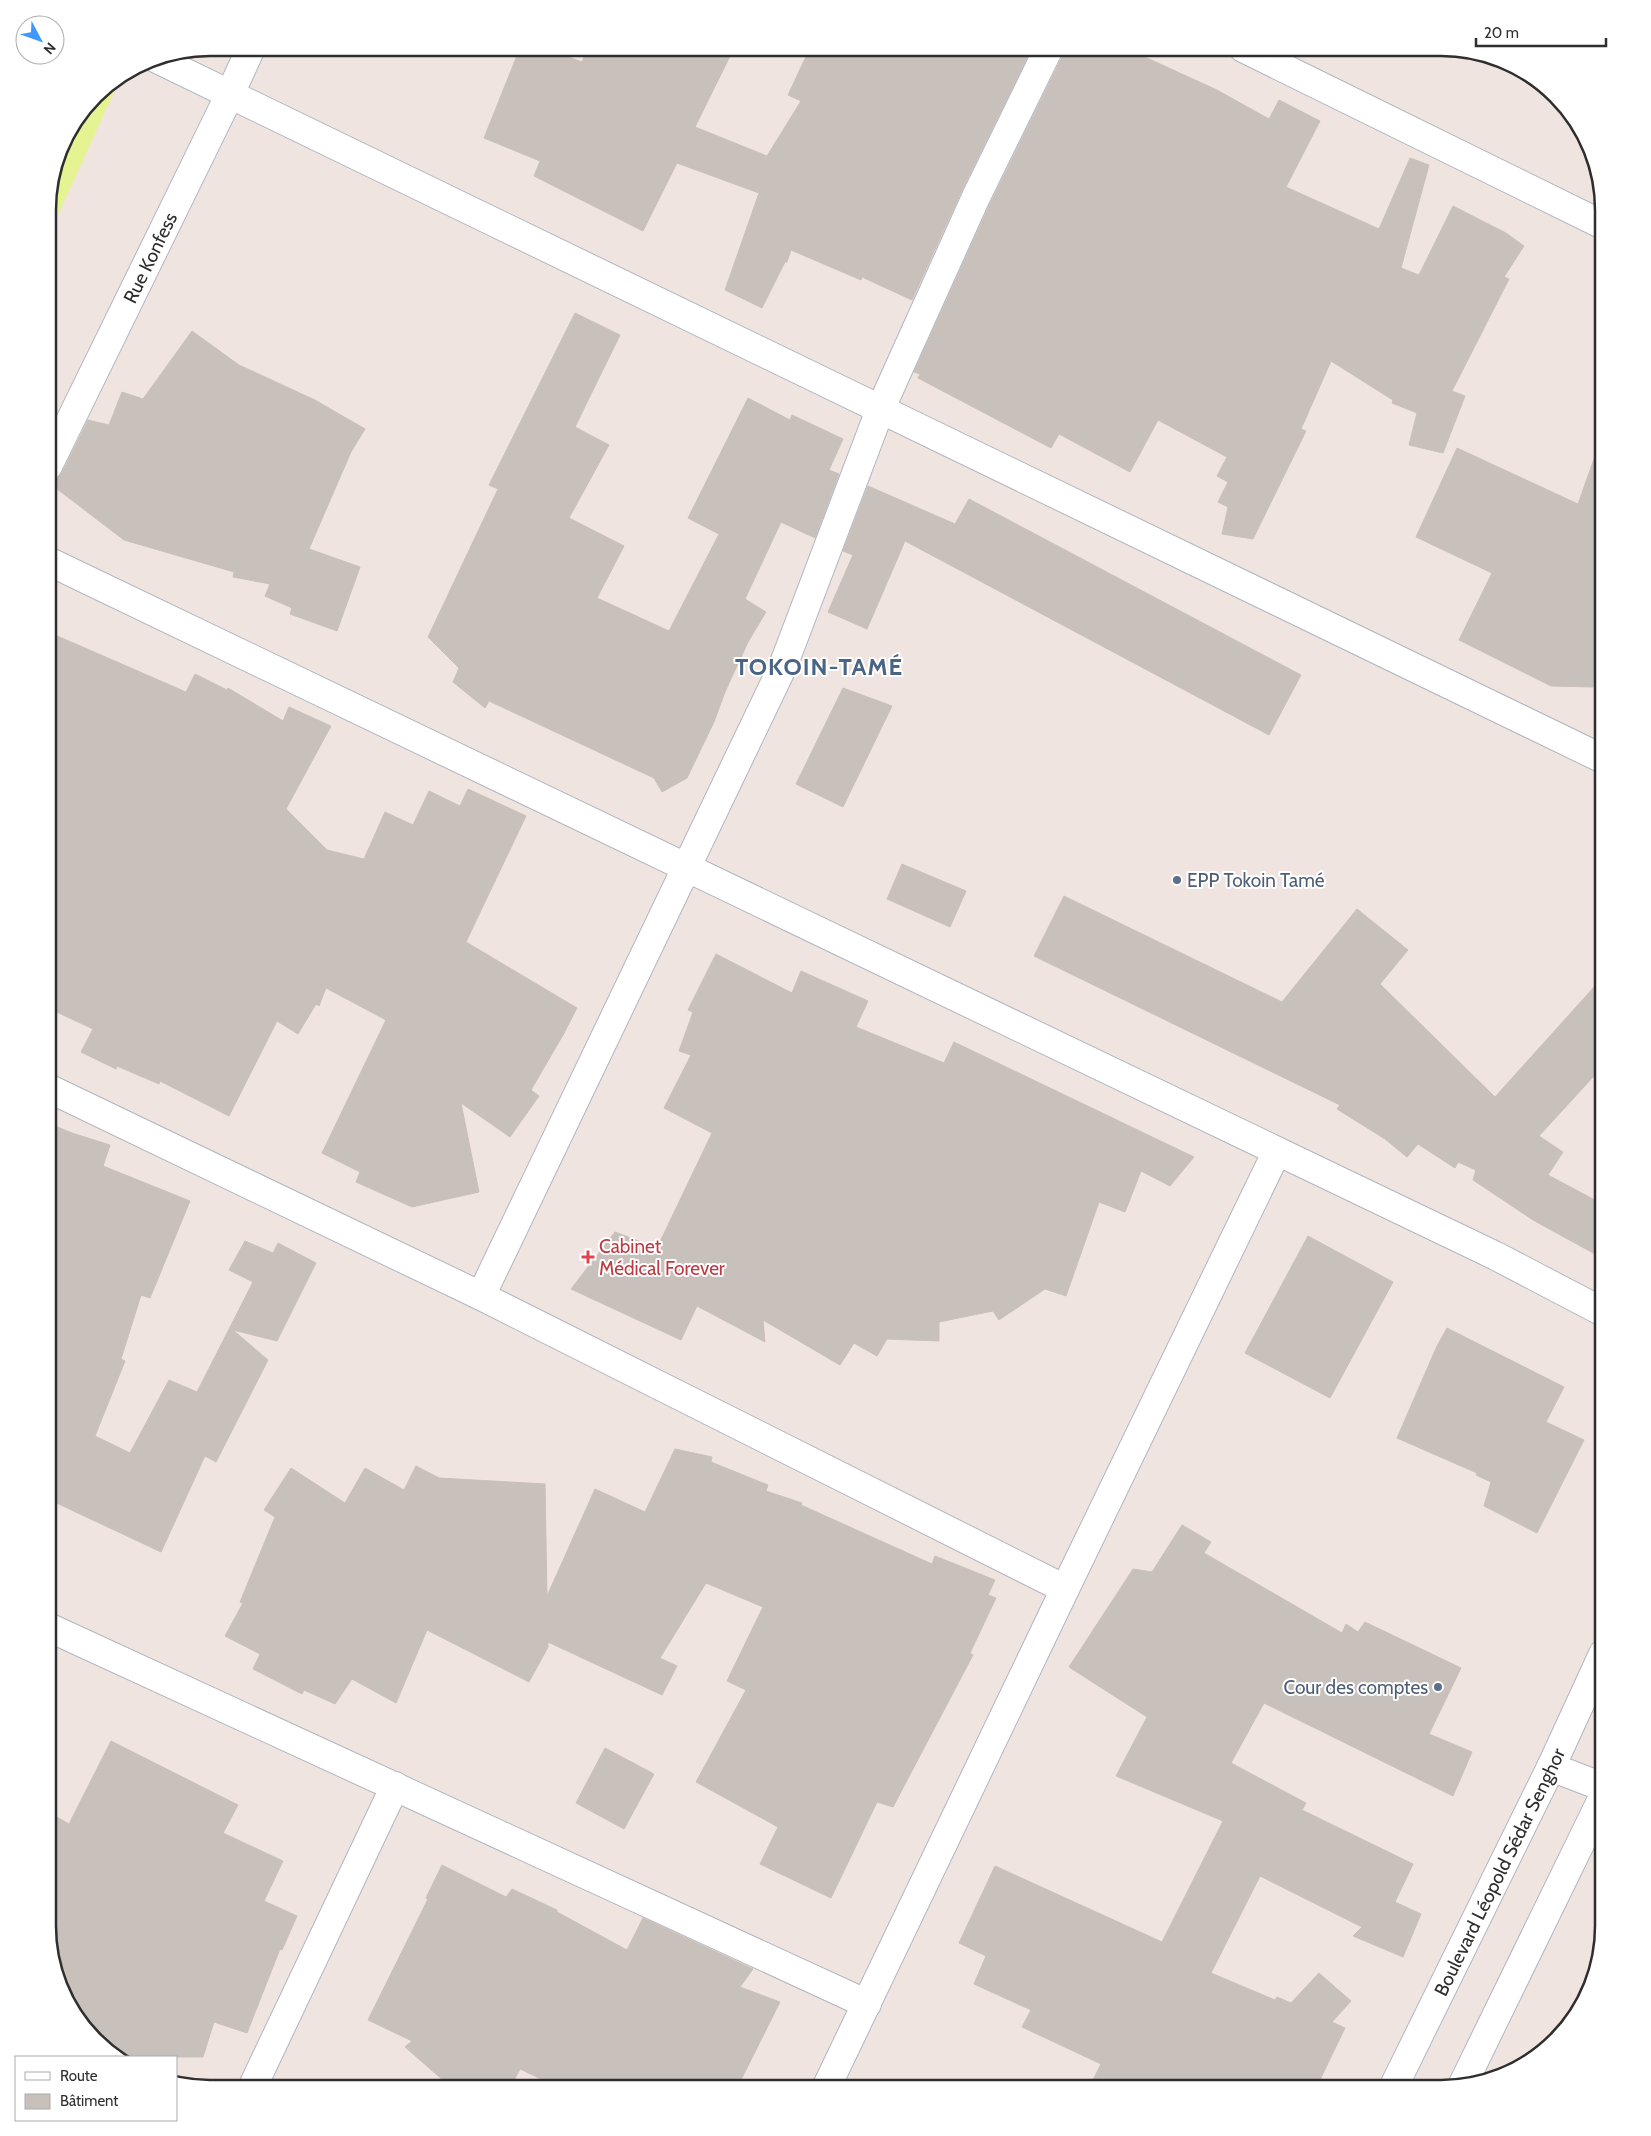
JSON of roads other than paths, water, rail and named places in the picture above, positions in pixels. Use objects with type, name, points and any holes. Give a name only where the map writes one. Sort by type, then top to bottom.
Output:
[{"type":"street","name":"Rue Konfess","points":[[57,448],[230,94],[247,56]]},
{"type":"street","points":[[481,1296],[784,666],[880,410],[976,197],[1045,57]]},
{"type":"street","points":[[1261,57],[1595,221]]},
{"type":"street","points":[[165,63],[1595,756]]},
{"type":"street","points":[[57,565],[1496,1256],[1595,1307]]},
{"type":"street","points":[[56,1092],[481,1296],[1064,1589]]},
{"type":"street","points":[[830,2080],[1064,1589],[1278,1151]]},
{"type":"street","points":[[56,1631],[867,2004]]},
{"type":"street","name":"Boulevard Léopold Sédar Senghor","points":[[1396,2080],[1551,1768],[1595,1673]]},
{"type":"street","points":[[1551,1768],[1595,1784]]},
{"type":"street","points":[[256,2080],[395,1786]]},
{"type":"street","points":[[1466,2077],[1595,1815]]},
{"type":"place","name":"EPP Tokoin Tamé","points":[[1177,880]]},
{"type":"place","name":"Cabinet Médical Forever","points":[[588,1257]]},
{"type":"place","name":"Cour des comptes","points":[[1438,1687]]},
{"type":"district","name":"TOKOIN-TAMÉ","points":[[819,667]]}]
